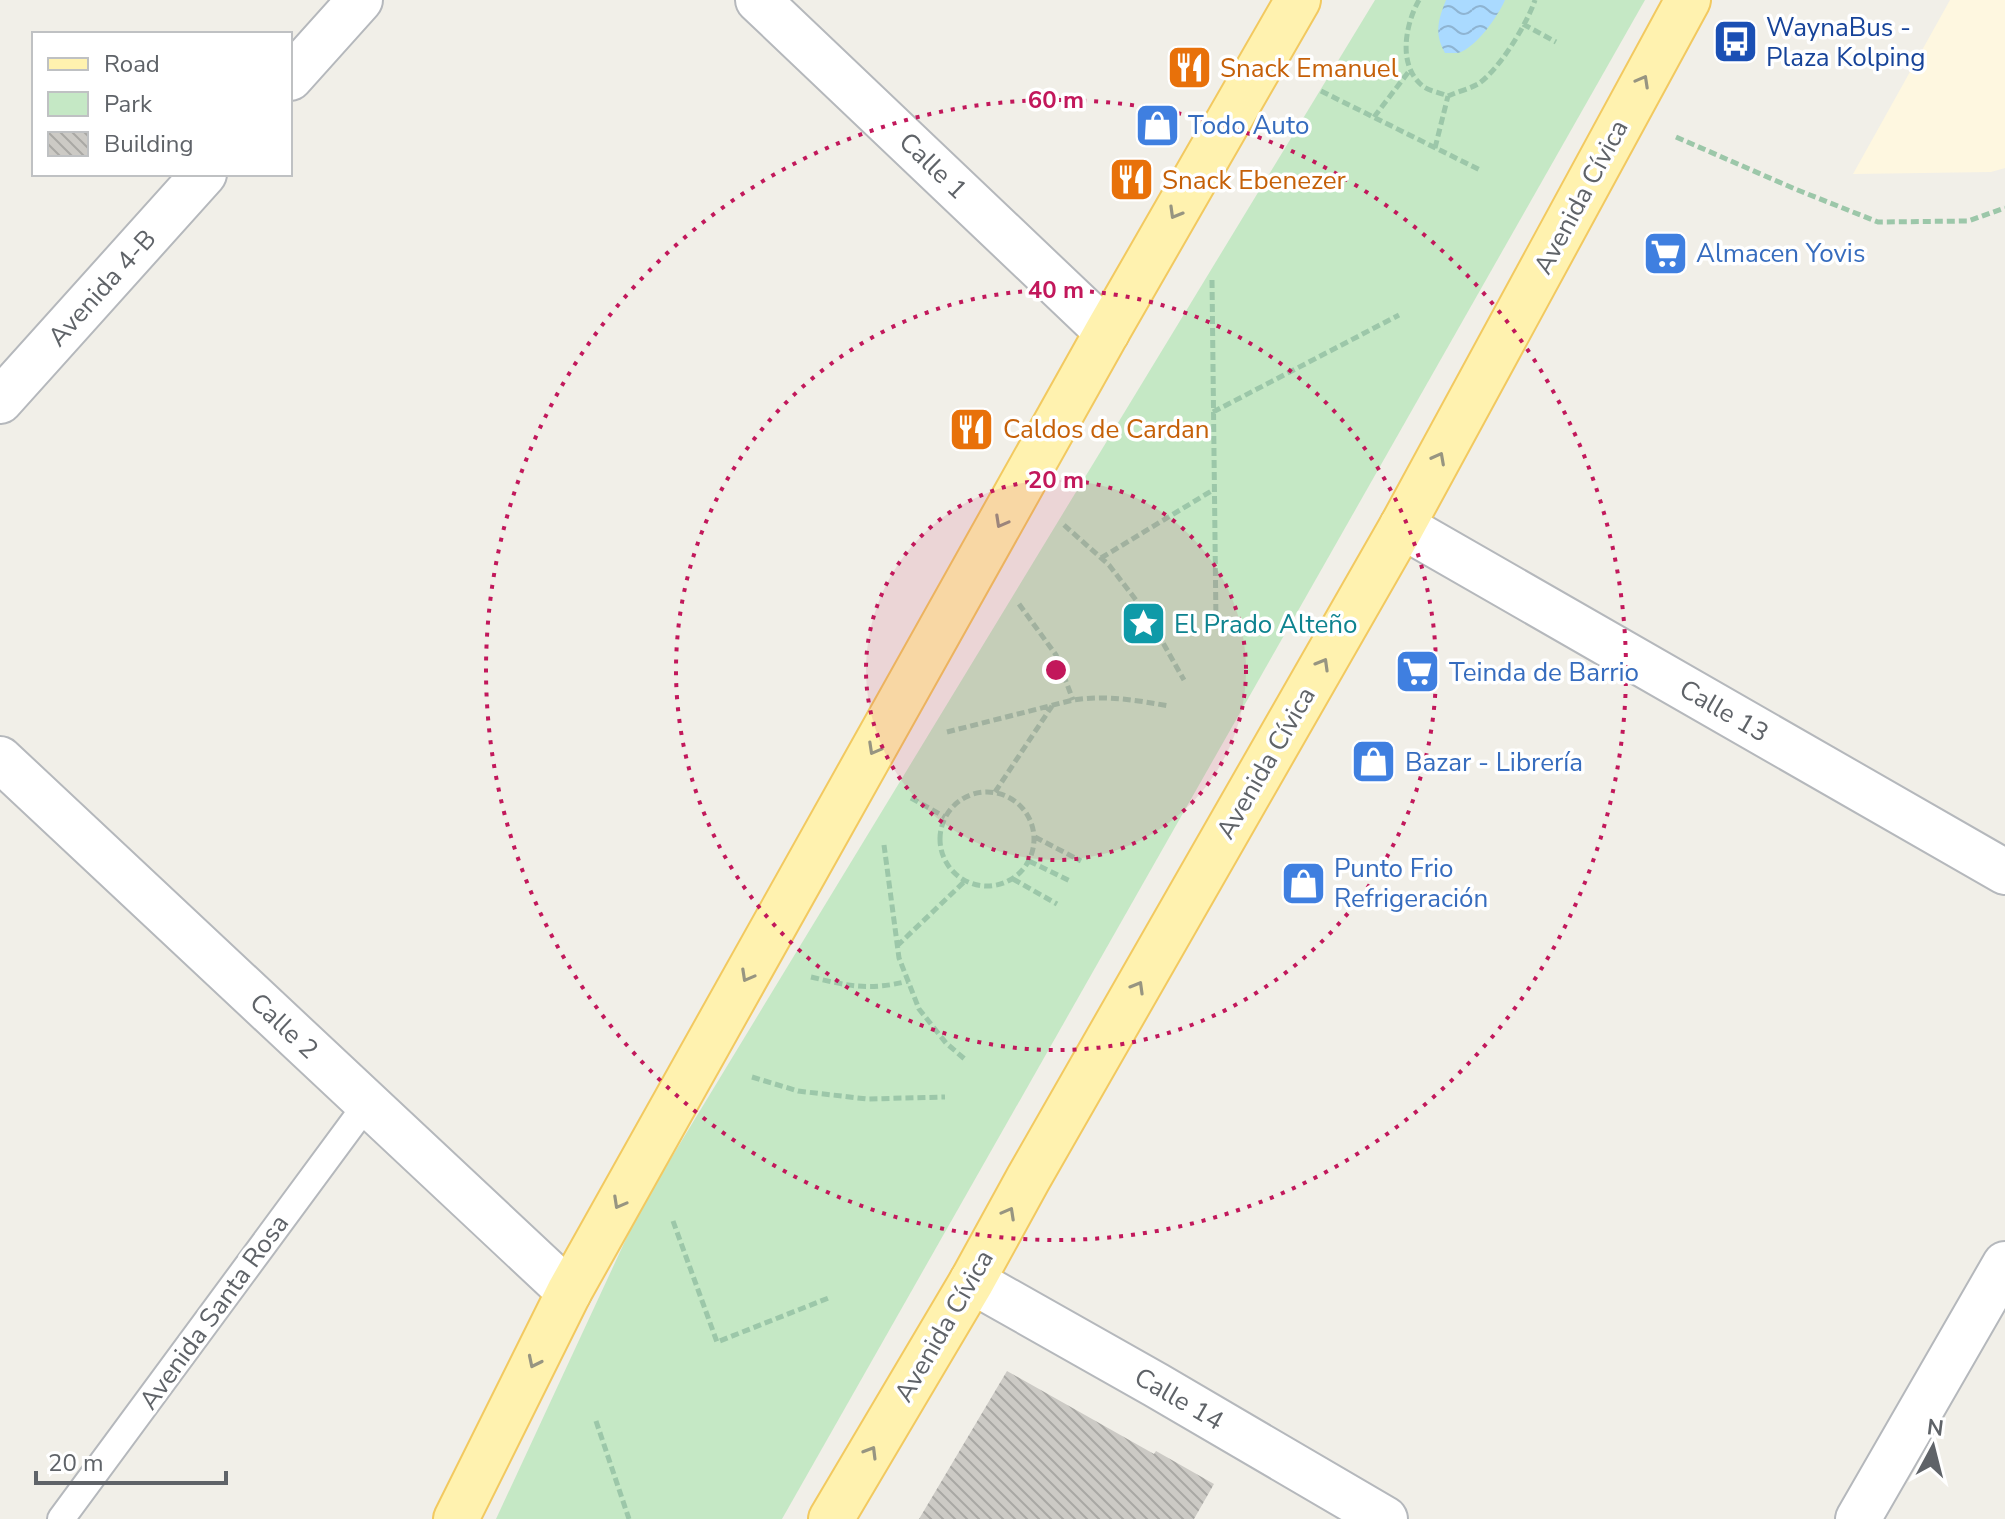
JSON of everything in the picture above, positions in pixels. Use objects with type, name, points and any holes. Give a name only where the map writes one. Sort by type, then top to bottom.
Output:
[{"type":"main road","points":[[456,1519],[569,1292],[1107,332],[1298,0]]},
{"type":"main road","name":"Avenida Cívica","points":[[831,1519],[972,1281],[1402,526],[1688,0]]},
{"type":"street","points":[[292,76],[360,0]]},
{"type":"street","name":"Calle 1","points":[[758,0],[1107,332]]},
{"type":"street","name":"Avenida 4-B","points":[[0,401],[202,176]]},
{"type":"street","name":"Calle 13","points":[[1402,526],[2005,872]]},
{"type":"street","name":"Calle 2","points":[[0,759],[569,1292]]},
{"type":"street","points":[[1858,1519],[2005,1264]]},
{"type":"street","name":"Calle 14","points":[[972,1281],[1385,1519]]},
{"type":"lane","name":"Avenida Santa Rosa","points":[[61,1519],[367,1104]]},
{"type":"path","points":[[1419,0],[1411,14],[1405,46],[1410,70],[1424,87],[1448,96],[1478,83],[1507,53],[1535,0]]},
{"type":"path","points":[[1523,24],[1556,42]]},
{"type":"path","points":[[1374,117],[1410,70]]},
{"type":"path","points":[[1321,91],[1482,171]]},
{"type":"path","points":[[1435,148],[1448,96]]},
{"type":"path","points":[[1668,133],[1878,222],[1968,221],[2005,208]]},
{"type":"path","points":[[1212,280],[1216,624]]},
{"type":"path","points":[[1213,412],[1399,315]]},
{"type":"path","points":[[1101,558],[1214,489]]},
{"type":"path","points":[[1064,525],[1109,565],[1146,613],[1184,680]]},
{"type":"path","points":[[1019,604],[1056,655],[1073,700]]},
{"type":"path","points":[[946,733],[1073,700],[1121,697],[1169,706]]},
{"type":"path","points":[[995,792],[1053,705]]},
{"type":"path","points":[[995,792],[1011,797],[1023,808],[1031,821],[1034,848],[1023,870],[1013,879],[998,885],[981,886],[965,881],[944,861],[939,846],[940,832],[953,805],[966,796],[995,792]]},
{"type":"path","points":[[909,797],[945,817]]},
{"type":"path","points":[[1035,837],[1081,861]]},
{"type":"path","points":[[884,841],[899,958],[919,1009],[946,1043],[967,1061]]},
{"type":"path","points":[[1029,861],[1070,881]]},
{"type":"path","points":[[1013,879],[1057,904]]},
{"type":"path","points":[[897,946],[965,881]]},
{"type":"path","points":[[806,976],[851,987],[888,986],[908,981]]},
{"type":"path","points":[[748,1076],[798,1091],[867,1099],[945,1097]]},
{"type":"path","points":[[669,1212],[717,1342],[831,1297]]},
{"type":"path","points":[[596,1421],[629,1519]]},
{"type":"shaded area","points":[[1950,0],[2005,0],[2005,168],[1991,172],[1853,174]]},
{"type":"green space","name":"El Prado Alteño","points":[[1375,0],[1645,0],[782,1519],[496,1519],[639,1211]]},
{"type":"water","points":[[1446,0],[1505,0],[1492,22],[1472,45],[1458,53],[1445,53],[1439,40],[1438,27]]},
{"type":"building","points":[[1007,1371],[1154,1454],[1156,1451],[1214,1484],[1194,1519],[919,1519]]},
{"type":"place","name":"WaynaBus - Plaza Kolping","points":[[1735,42]]},
{"type":"place","name":"Snack Emanuel","points":[[1189,68]]},
{"type":"place","name":"Todo Auto","points":[[1157,125]]},
{"type":"place","name":"Snack Ebenezer","points":[[1131,180]]},
{"type":"place","name":"Almacen Yovis","points":[[1665,253]]},
{"type":"place","name":"Caldos de Cardan","points":[[972,429]]},
{"type":"place","name":"El Prado Alteño","points":[[1143,624]]},
{"type":"place","name":"Teinda de Barrio","points":[[1418,672]]},
{"type":"place","name":"Bazar - Librería","points":[[1374,762]]},
{"type":"place","name":"Punto Frio Refrigeración","points":[[1303,883]]}]
